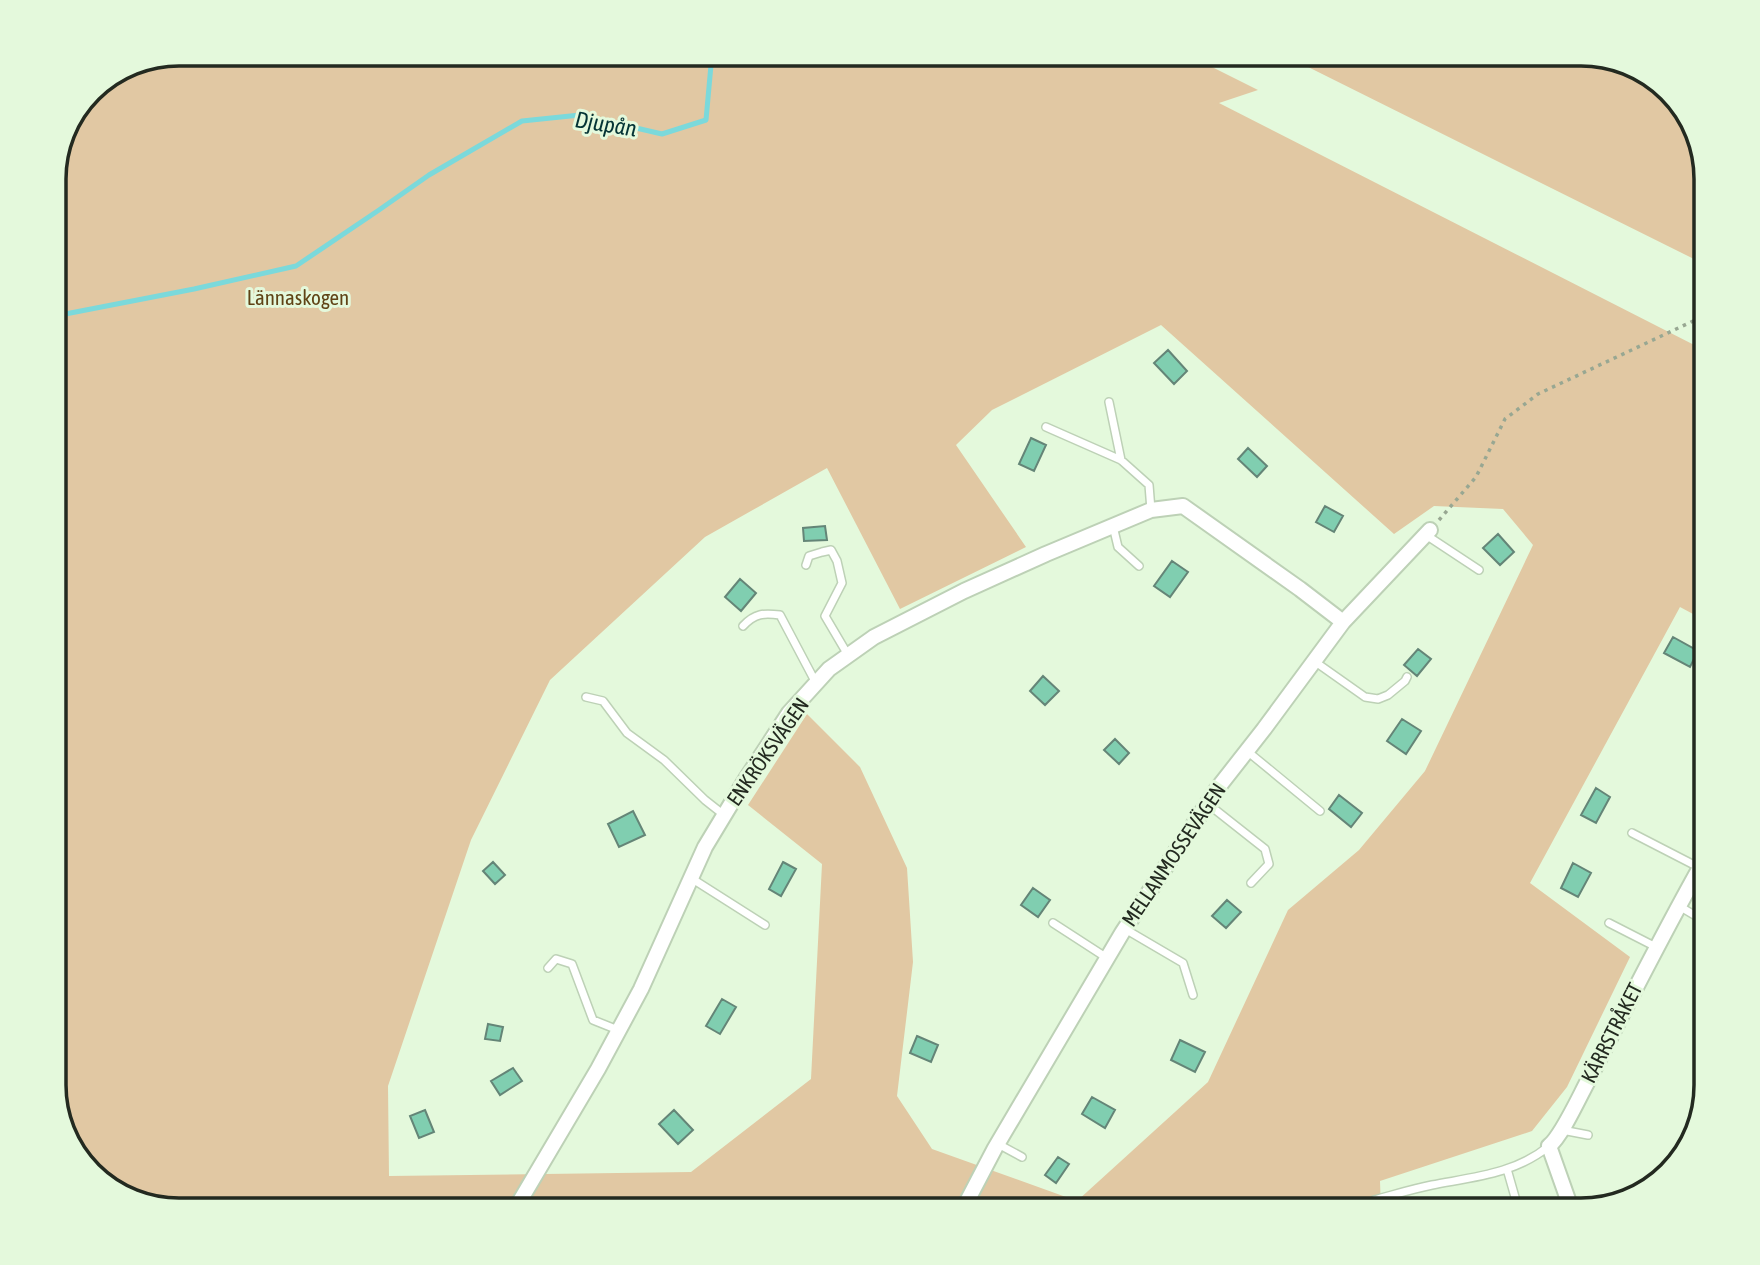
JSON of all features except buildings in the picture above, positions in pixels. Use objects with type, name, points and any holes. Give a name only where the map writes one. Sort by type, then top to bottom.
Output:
[{"type":"street","name":"ENKRÖKSVÄGEN","points":[[522,1198],[641,989],[705,847],[789,713],[829,669],[874,638],[964,591],[1151,510],[1184,506],[1343,622]]},
{"type":"street","name":"MELLANMOSSEVÄGEN","points":[[969,1198],[997,1144],[1125,929],[1207,804],[1343,622],[1428,533]]},
{"type":"street","name":"KÄRRSTRÅKET","points":[[1549,1146],[1561,1130],[1694,879]]},
{"type":"street","points":[[1549,1146],[1567,1198]]},
{"type":"lane","points":[[1109,402],[1121,460]]},
{"type":"lane","points":[[1046,428],[1121,460],[1149,485],[1151,510]]},
{"type":"lane","points":[[1113,526],[1118,547],[1139,566]]},
{"type":"lane","points":[[1428,533],[1479,570]]},
{"type":"lane","points":[[806,565],[809,556],[831,550],[837,561],[842,583],[825,616],[848,656]]},
{"type":"lane","points":[[743,626],[762,613],[780,615],[816,683]]},
{"type":"lane","points":[[1314,661],[1365,697],[1378,699],[1388,695],[1407,677]]},
{"type":"lane","points":[[586,697],[603,701],[626,733],[664,760],[724,815]]},
{"type":"lane","points":[[1247,751],[1320,811]]},
{"type":"lane","points":[[1207,804],[1265,849],[1269,864],[1251,883]]},
{"type":"lane","points":[[1632,833],[1694,859]]},
{"type":"lane","points":[[691,877],[765,925]]},
{"type":"lane","points":[[1679,905],[1694,914]]},
{"type":"lane","points":[[1052,923],[1108,958]]},
{"type":"lane","points":[[1609,923],[1656,947]]},
{"type":"lane","points":[[1125,929],[1183,963],[1193,995]]},
{"type":"lane","points":[[548,968],[556,959],[572,964],[593,1020],[619,1031]]},
{"type":"lane","points":[[1561,1130],[1588,1135]]},
{"type":"lane","points":[[997,1144],[1022,1157]]},
{"type":"lane","points":[[1381,1198],[1507,1169],[1538,1155],[1549,1146]]},
{"type":"lane","points":[[1507,1169],[1516,1198]]},
{"type":"path","points":[[1428,533],[1476,477],[1505,419],[1538,394],[1694,321]]},
{"type":"green space","name":"Lännaskogen","points":[[180,66],[1210,66],[1258,90],[1219,103],[1694,345],[1694,615],[1680,607],[1530,883],[1630,957],[1567,1087],[1532,1131],[1380,1181],[1381,1198],[1080,1198],[1208,1082],[1288,910],[1359,850],[1425,771],[1533,545],[1503,509],[1434,506],[1394,534],[1161,325],[992,410],[956,445],[1026,547],[900,609],[827,468],[705,537],[550,680],[471,840],[388,1086],[389,1176],[691,1172],[811,1079],[822,864],[748,805],[807,714],[860,767],[907,868],[913,962],[897,1096],[932,1149],[1069,1198],[165,1198],[130,1187],[111,1175],[95,1160],[75,1129],[67,1093],[67,172],[75,136],[100,100],[136,75]]},
{"type":"green space","points":[[1306,66],[1580,66],[1617,73],[1637,82],[1670,111],[1687,143],[1694,180],[1694,259]]},
{"type":"waterway","name":"Djupån","points":[[67,314],[296,266],[429,175],[522,121],[580,115],[662,134],[706,120],[711,66]]}]
